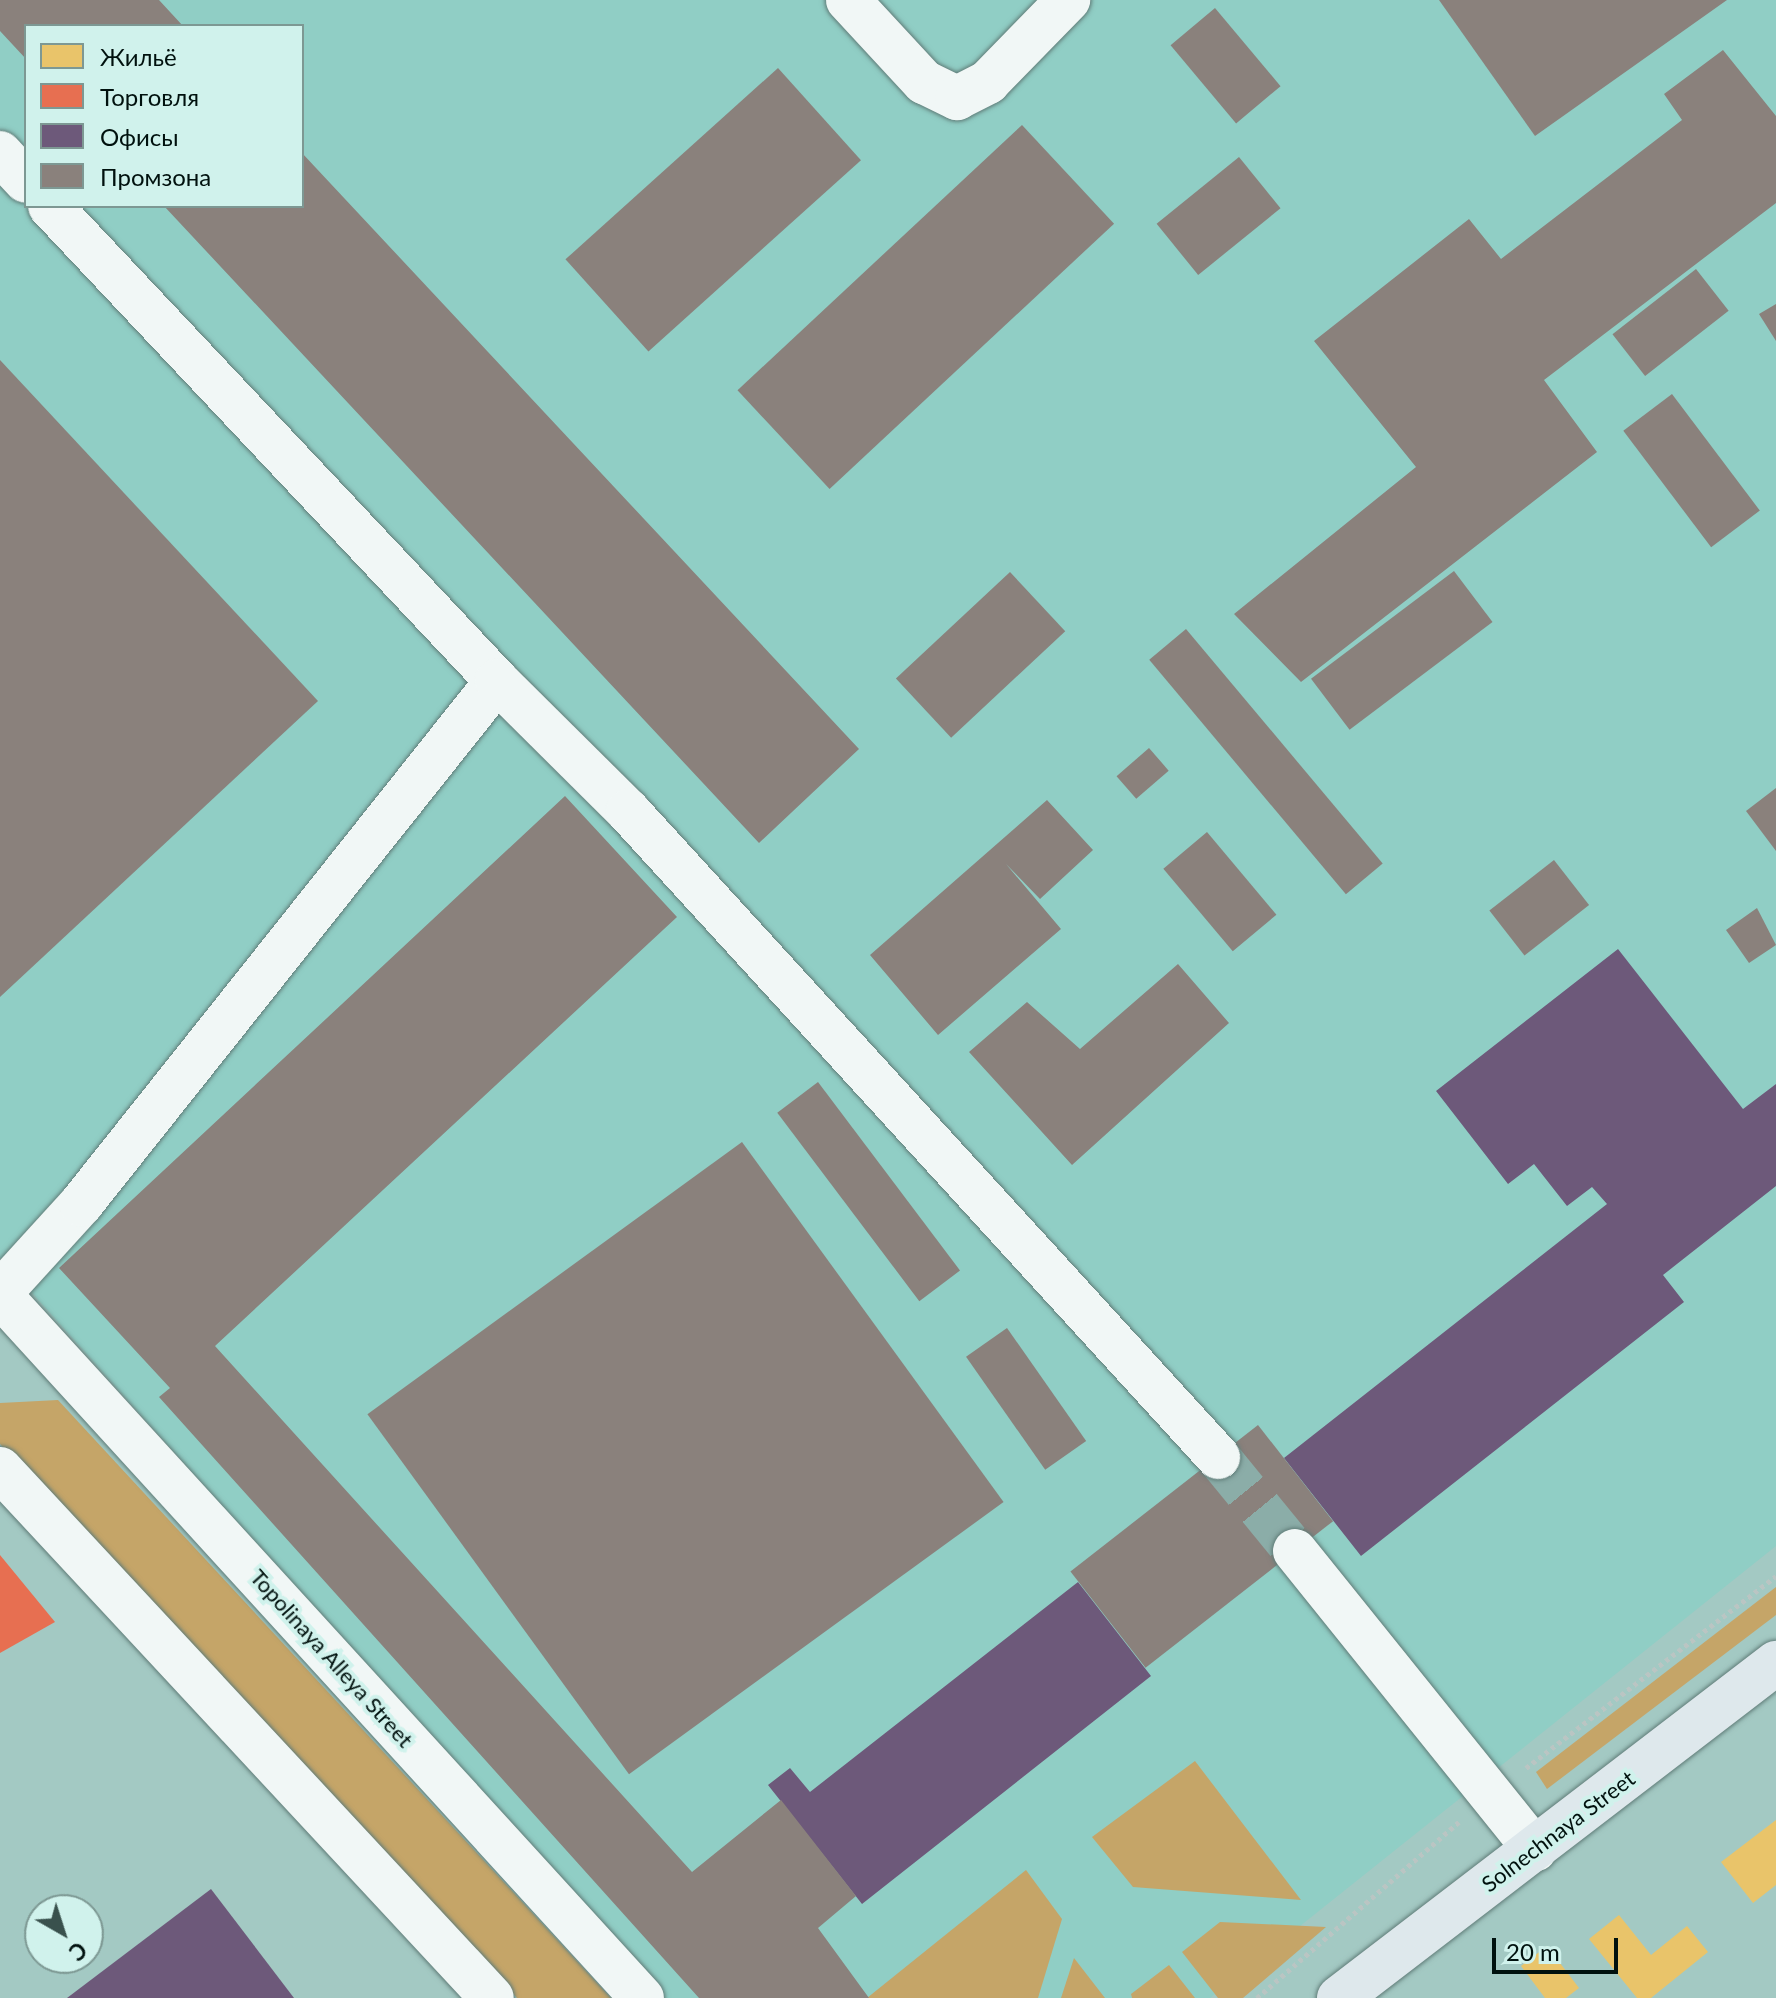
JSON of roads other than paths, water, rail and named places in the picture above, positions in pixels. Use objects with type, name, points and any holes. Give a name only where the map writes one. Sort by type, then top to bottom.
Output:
[{"type":"main road","name":"Solnechnaya Street","points":[[1339,1998],[1776,1663]]},
{"type":"street","points":[[848,0],[924,82],[957,98],[988,82],[1068,0]]},
{"type":"street","points":[[0,153],[24,179]]},
{"type":"street","points":[[52,208],[497,681],[628,811],[1218,1457]]},
{"type":"street","points":[[6,1311],[81,1204],[497,681]]},
{"type":"street","name":"Topolinaya Alleya Street","points":[[6,1311],[642,1998]]},
{"type":"street","points":[[0,1469],[492,1998]]},
{"type":"street","points":[[1295,1551],[1535,1849]]},
{"type":"tunnel","points":[[1218,1457],[1295,1551]]}]
